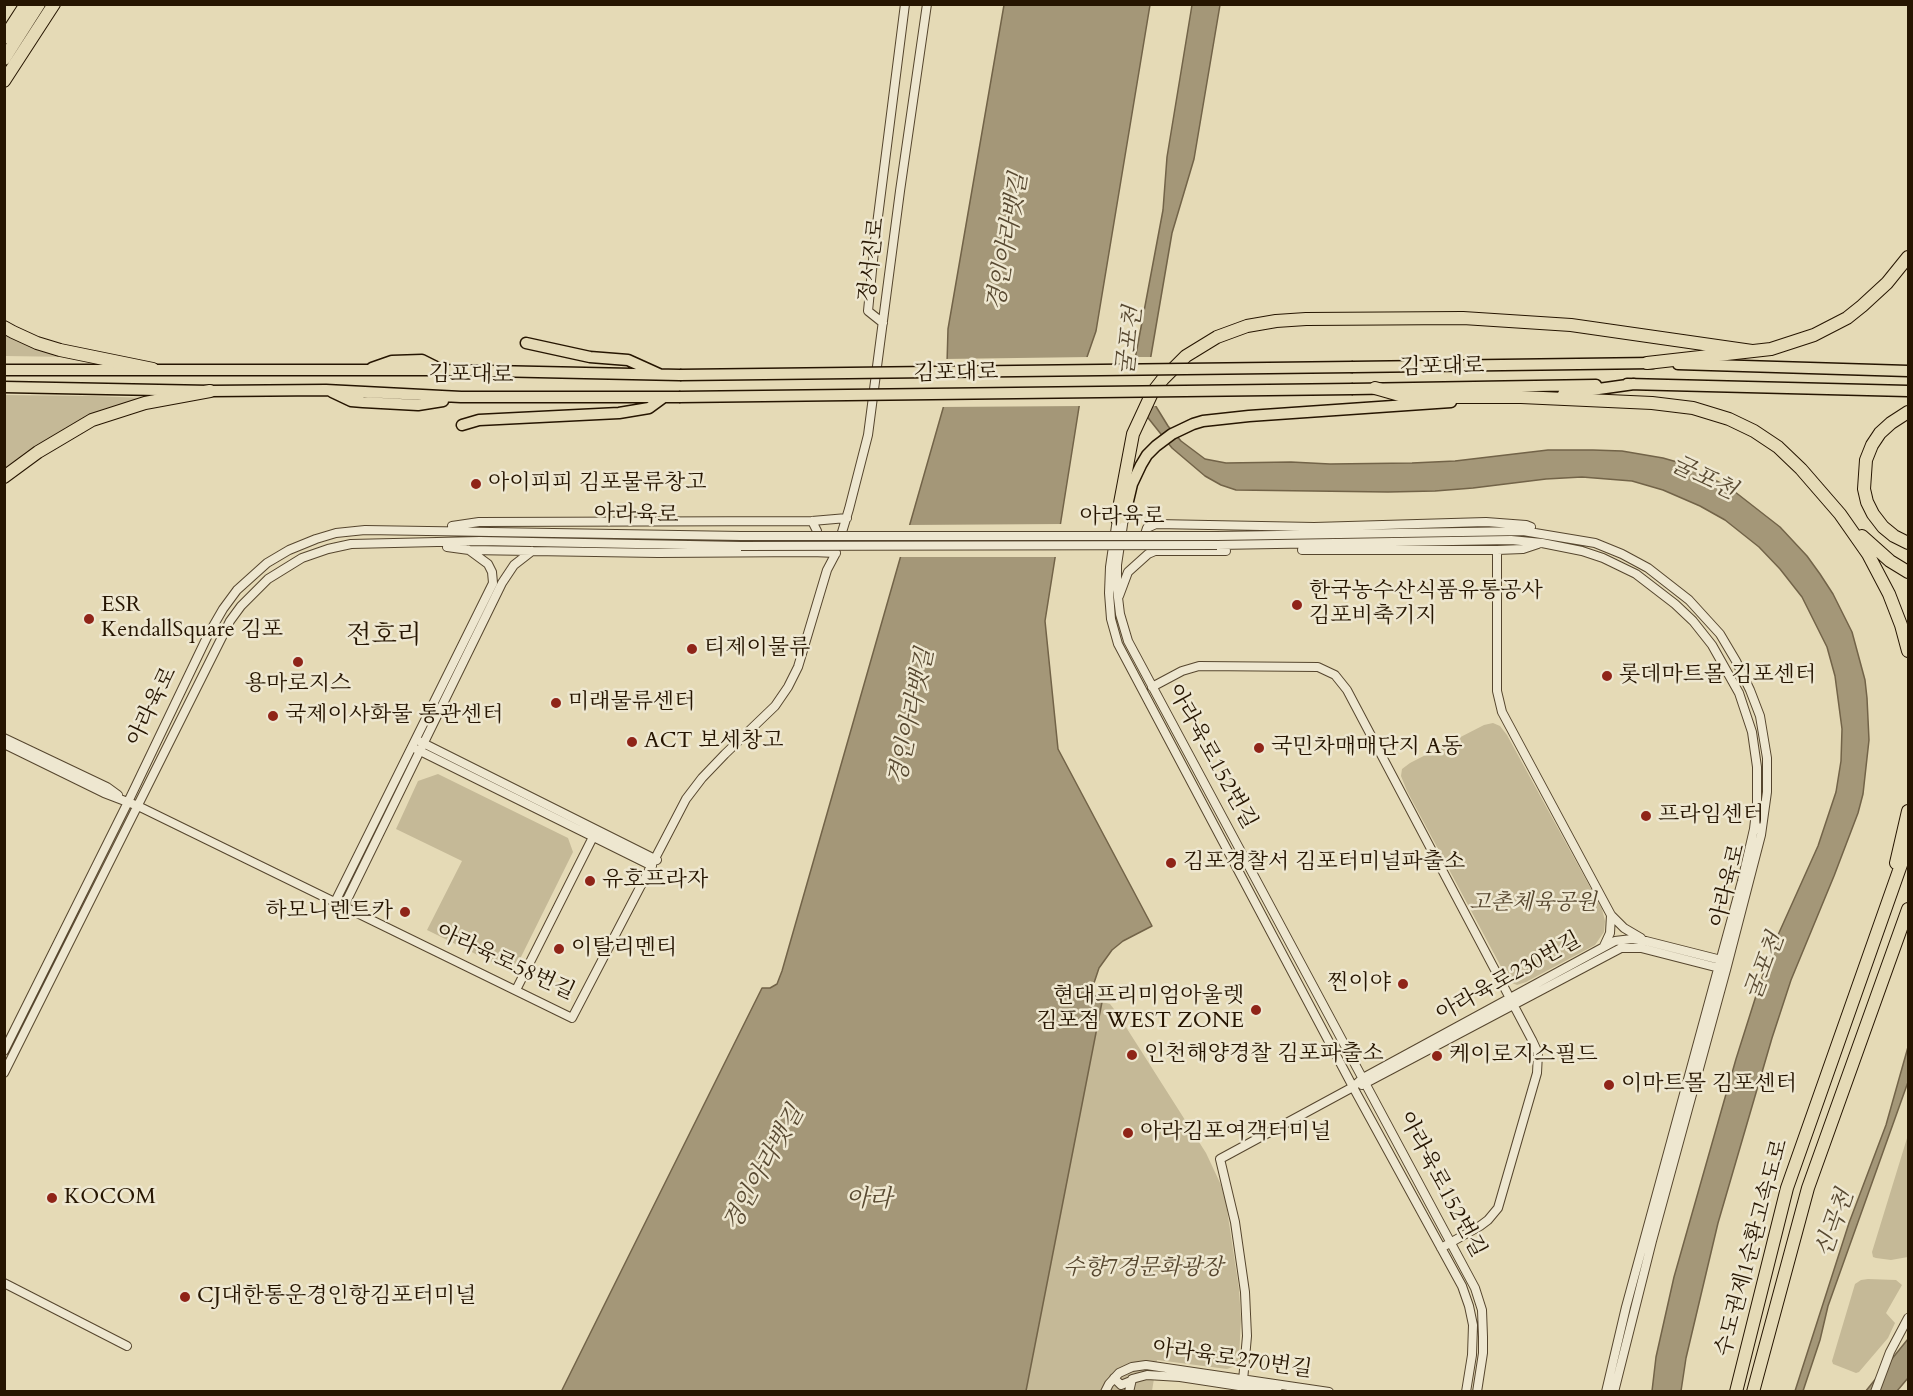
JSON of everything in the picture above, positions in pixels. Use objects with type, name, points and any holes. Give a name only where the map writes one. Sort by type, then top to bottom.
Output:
[{"type":"highway","points":[[4,38],[26,4]]},
{"type":"highway","points":[[4,59],[39,4]]},
{"type":"highway","points":[[4,72],[54,4]]},
{"type":"highway","points":[[4,81],[54,4]]},
{"type":"highway","points":[[1647,363],[1752,351],[1790,344],[1830,329],[1875,295],[1908,257]]},
{"type":"highway","points":[[1120,519],[1129,454],[1137,423],[1152,393],[1175,366],[1210,341],[1239,329],[1276,321],[1463,318],[1571,325],[1752,351]]},
{"type":"highway","points":[[4,327],[37,343],[60,350],[153,369]]},
{"type":"highway","points":[[1375,388],[1403,396],[1521,397],[1652,403],[1693,408],[1729,419],[1754,431],[1790,458],[1840,514],[1890,561],[1908,572]]},
{"type":"highway","points":[[4,477],[38,452],[92,420],[145,403],[210,391]]},
{"type":"highway","points":[[1908,412],[1880,432],[1872,445],[1866,459],[1864,489],[1867,502],[1878,520],[1894,536],[1908,543]]},
{"type":"highway","points":[[1840,514],[1868,554],[1889,594],[1908,651]]},
{"type":"highway","points":[[1892,891],[1899,844],[1908,811]]},
{"type":"highway","name":"수도권제1순환고속도로","points":[[1736,1392],[1787,1188],[1908,845]]},
{"type":"highway","name":"수도권제1순환고속도로","points":[[1753,1392],[1808,1188],[1908,909]]},
{"type":"main road","points":[[526,343],[590,357],[628,360],[662,375]]},
{"type":"main road","name":"김포대로","points":[[4,370],[443,370],[680,375],[1647,363],[1908,371]]},
{"type":"main road","name":"김포대로","points":[[4,387],[210,391],[326,390],[462,397],[679,397],[1634,384],[1908,391]]},
{"type":"main road","points":[[1120,519],[1137,473],[1147,455],[1172,434],[1193,424],[1249,416],[1576,393],[1634,384]]},
{"type":"main road","points":[[462,425],[479,420],[619,413],[649,408],[665,397]]},
{"type":"street","points":[[883,323],[868,311],[905,4]]},
{"type":"street","name":"정서진로","points":[[836,553],[868,435],[927,4]]},
{"type":"street","points":[[425,530],[479,522],[812,521],[847,518]]},
{"type":"street","name":"아라육로152번길","points":[[1120,519],[1117,565],[1118,602],[1128,641],[1475,1288],[1482,1310],[1483,1353],[1477,1392]]},
{"type":"street","name":"아라육로152번길","points":[[1120,519],[1110,567],[1109,593],[1118,644],[1353,1087],[1462,1286],[1471,1315],[1472,1347],[1466,1392]]},
{"type":"street","points":[[812,521],[816,531],[812,552]]},
{"type":"street","points":[[1542,533],[1527,525],[1486,522],[1314,527],[1156,524],[1149,526],[1145,534],[1146,544],[1154,551],[1163,552],[1497,550],[1523,549],[1542,543]]},
{"type":"street","name":"아라육로","points":[[4,1051],[208,635],[230,599],[255,572],[290,550],[326,536],[365,530],[425,530],[741,536],[1511,540],[1565,547],[1603,558],[1636,574],[1684,612],[1701,631],[1739,693],[1748,717],[1755,747],[1758,779],[1754,828],[1723,965],[1614,1392]]},
{"type":"street","name":"아라육로","points":[[4,1073],[230,621],[257,588],[289,564],[328,549],[359,543],[480,542],[741,546],[1217,540],[1523,531],[1595,543],[1635,561],[1662,578],[1689,600],[1711,623],[1729,648],[1750,690],[1760,717],[1767,769],[1767,792],[1756,856],[1629,1295],[1606,1392]]},
{"type":"street","points":[[423,543],[469,550],[836,553]]},
{"type":"street","points":[[418,745],[493,583],[492,572],[488,564],[469,550]]},
{"type":"street","points":[[339,904],[418,745],[509,572],[519,560],[534,550]]},
{"type":"street","points":[[1497,550],[1497,691],[1499,705],[1611,915],[1624,928],[1646,941]]},
{"type":"street","points":[[1118,602],[1121,587],[1128,572],[1148,554],[1155,551],[1163,552]]},
{"type":"street","name":"아라육로58번길","points":[[128,802],[572,1018],[655,861],[681,817],[701,788],[725,761],[772,716],[793,689],[813,636],[836,553]]},
{"type":"street","points":[[1152,687],[1182,670],[1199,666],[1311,667],[1323,668],[1335,675],[1347,690],[1538,1053],[1537,1072],[1498,1208],[1488,1220],[1441,1248]]},
{"type":"street","points":[[4,738],[107,787],[128,802]]},
{"type":"street","points":[[4,744],[104,793],[128,802]]},
{"type":"street","points":[[418,745],[593,837],[655,861]]},
{"type":"street","points":[[418,745],[655,861]]},
{"type":"street","points":[[516,990],[593,837]]},
{"type":"street","points":[[1603,947],[1610,933],[1611,915]]},
{"type":"street","name":"아라육로230번길","points":[[1511,1002],[1603,947],[1624,940],[1646,941],[1723,965]]},
{"type":"street","name":"아라육로230번길","points":[[1242,1385],[1247,1336],[1244,1284],[1234,1222],[1220,1159],[1511,1002],[1612,951],[1627,947],[1641,948],[1723,965]]},
{"type":"street","points":[[4,1283],[127,1346]]},
{"type":"street","points":[[1875,1392],[1890,1352],[1908,1318]]},
{"type":"street","points":[[1146,1365],[1147,1375]]},
{"type":"street","name":"아라육로270번길","points":[[1113,1378],[1132,1367],[1146,1365],[1278,1392]]},
{"type":"street","name":"아라육로270번길","points":[[1129,1392],[1131,1381],[1136,1377],[1147,1375],[1329,1392]]},
{"type":"street","points":[[1105,1392],[1113,1378],[1119,1384],[1131,1381]]},
{"type":"green space","points":[[4,332],[73,357],[5,356]]},
{"type":"green space","points":[[5,395],[146,398],[103,410],[71,425],[5,469]]},
{"type":"green space","name":"고촌체육공원","points":[[1493,723],[1500,726],[1507,735],[1602,909],[1605,921],[1604,932],[1595,945],[1517,985],[1506,976],[1401,776],[1402,769],[1410,763],[1484,725]]},
{"type":"green space","points":[[438,774],[568,838],[573,852],[518,963],[504,968],[427,930],[462,861],[396,829],[418,781]]},
{"type":"green space","name":"수향7경문화광장","points":[[1102,1002],[1110,1004],[1117,1013],[1206,1153],[1221,1185],[1226,1203],[1239,1289],[1241,1320],[1239,1358],[1235,1366],[1227,1369],[1157,1360],[1152,1391],[1026,1392]]},
{"type":"green space","points":[[1908,1135],[1908,1257],[1891,1260],[1876,1258],[1873,1257],[1872,1252]]},
{"type":"green space","points":[[1868,1279],[1896,1280],[1902,1285],[1886,1313],[1895,1323],[1888,1338],[1856,1373],[1833,1364],[1832,1361],[1855,1284]]},
{"type":"water","name":"아라","points":[[1004,5],[1150,5],[1096,331],[1087,357],[1045,621],[1058,749],[1152,926],[1123,941],[1112,950],[1099,968],[1094,983],[1093,994],[1102,1002],[1026,1391],[561,1392],[762,988],[770,988],[777,984],[782,971],[946,398],[948,329]]},
{"type":"water","name":"굴포천","points":[[1192,5],[1220,5],[1194,159],[1172,233],[1148,373],[1152,400],[1168,426],[1181,441],[1205,459],[1226,463],[1412,463],[1455,461],[1548,450],[1622,451],[1663,458],[1684,464],[1730,488],[1780,527],[1820,574],[1852,632],[1865,680],[1867,698],[1869,740],[1863,794],[1834,876],[1791,980],[1772,1038],[1718,1223],[1686,1358],[1681,1391],[1652,1391],[1656,1357],[1674,1277],[1761,980],[1778,935],[1818,846],[1836,792],[1841,761],[1842,729],[1835,676],[1827,647],[1802,597],[1759,547],[1725,520],[1663,490],[1632,481],[1582,477],[1435,491],[1236,490],[1205,476],[1172,448],[1145,414],[1133,370],[1163,210],[1167,157]]},
{"type":"water","points":[[1908,1047],[1908,1082],[1828,1306],[1820,1340],[1803,1391],[1795,1391],[1849,1223],[1886,1125]]},
{"type":"water","points":[[1908,1339],[1908,1378],[1897,1391],[1865,1392]]},
{"type":"pier","points":[[1090,357],[1082,406],[940,407],[943,398],[944,359]]},
{"type":"pier","points":[[1133,357],[1153,357],[1151,388],[1159,406],[1137,406],[1132,392]]},
{"type":"pier","points":[[1063,524],[1058,557],[897,557],[906,525]]},
{"type":"place","name":"아이피피 김포물류창고","points":[[476,484]]},
{"type":"place","name":"한국농수산식품유통공사 김포비축기지","points":[[1297,605]]},
{"type":"place","name":"ESR KendallSquare 김포","points":[[89,619]]},
{"type":"place","name":"티제이물류","points":[[692,649]]},
{"type":"place","name":"용마로지스","points":[[298,662]]},
{"type":"place","name":"롯데마트몰 김포센터","points":[[1607,676]]},
{"type":"place","name":"미래물류센터","points":[[556,703]]},
{"type":"place","name":"국제이사화물 통관센터","points":[[273,716]]},
{"type":"place","name":"ACT 보세창고","points":[[632,742]]},
{"type":"place","name":"국민차매매단지 A동","points":[[1259,748]]},
{"type":"place","name":"프라임센터","points":[[1646,816]]},
{"type":"place","name":"김포경찰서 김포터미널파출소","points":[[1171,863]]},
{"type":"place","name":"유호프라자","points":[[590,881]]},
{"type":"place","name":"하모니렌트카","points":[[405,912]]},
{"type":"place","name":"이탈리멘티","points":[[559,949]]},
{"type":"place","name":"찐이야","points":[[1403,984]]},
{"type":"place","name":"현대프리미엄아울렛 김포점 WEST ZONE","points":[[1256,1010]]},
{"type":"place","name":"인천해양경찰 김포파출소","points":[[1132,1055]]},
{"type":"place","name":"케이로지스필드","points":[[1437,1056]]},
{"type":"place","name":"이마트몰 김포센터","points":[[1609,1085]]},
{"type":"place","name":"아라김포여객터미널","points":[[1128,1133]]},
{"type":"place","name":"KOCOM","points":[[52,1198]]},
{"type":"place","name":"CJ대한통운경인항김포터미널","points":[[185,1297]]},
{"type":"district","name":"전호리","points":[[384,637]]},
{"type":"water label","name":"경인아라뱃길","points":[[1009,242]]},
{"type":"water label","name":"경인아라뱃길","points":[[913,717]]},
{"type":"water label","name":"경인아라뱃길","points":[[765,1169]]},
{"type":"water label","name":"신곡천","points":[[1836,1224]]}]
